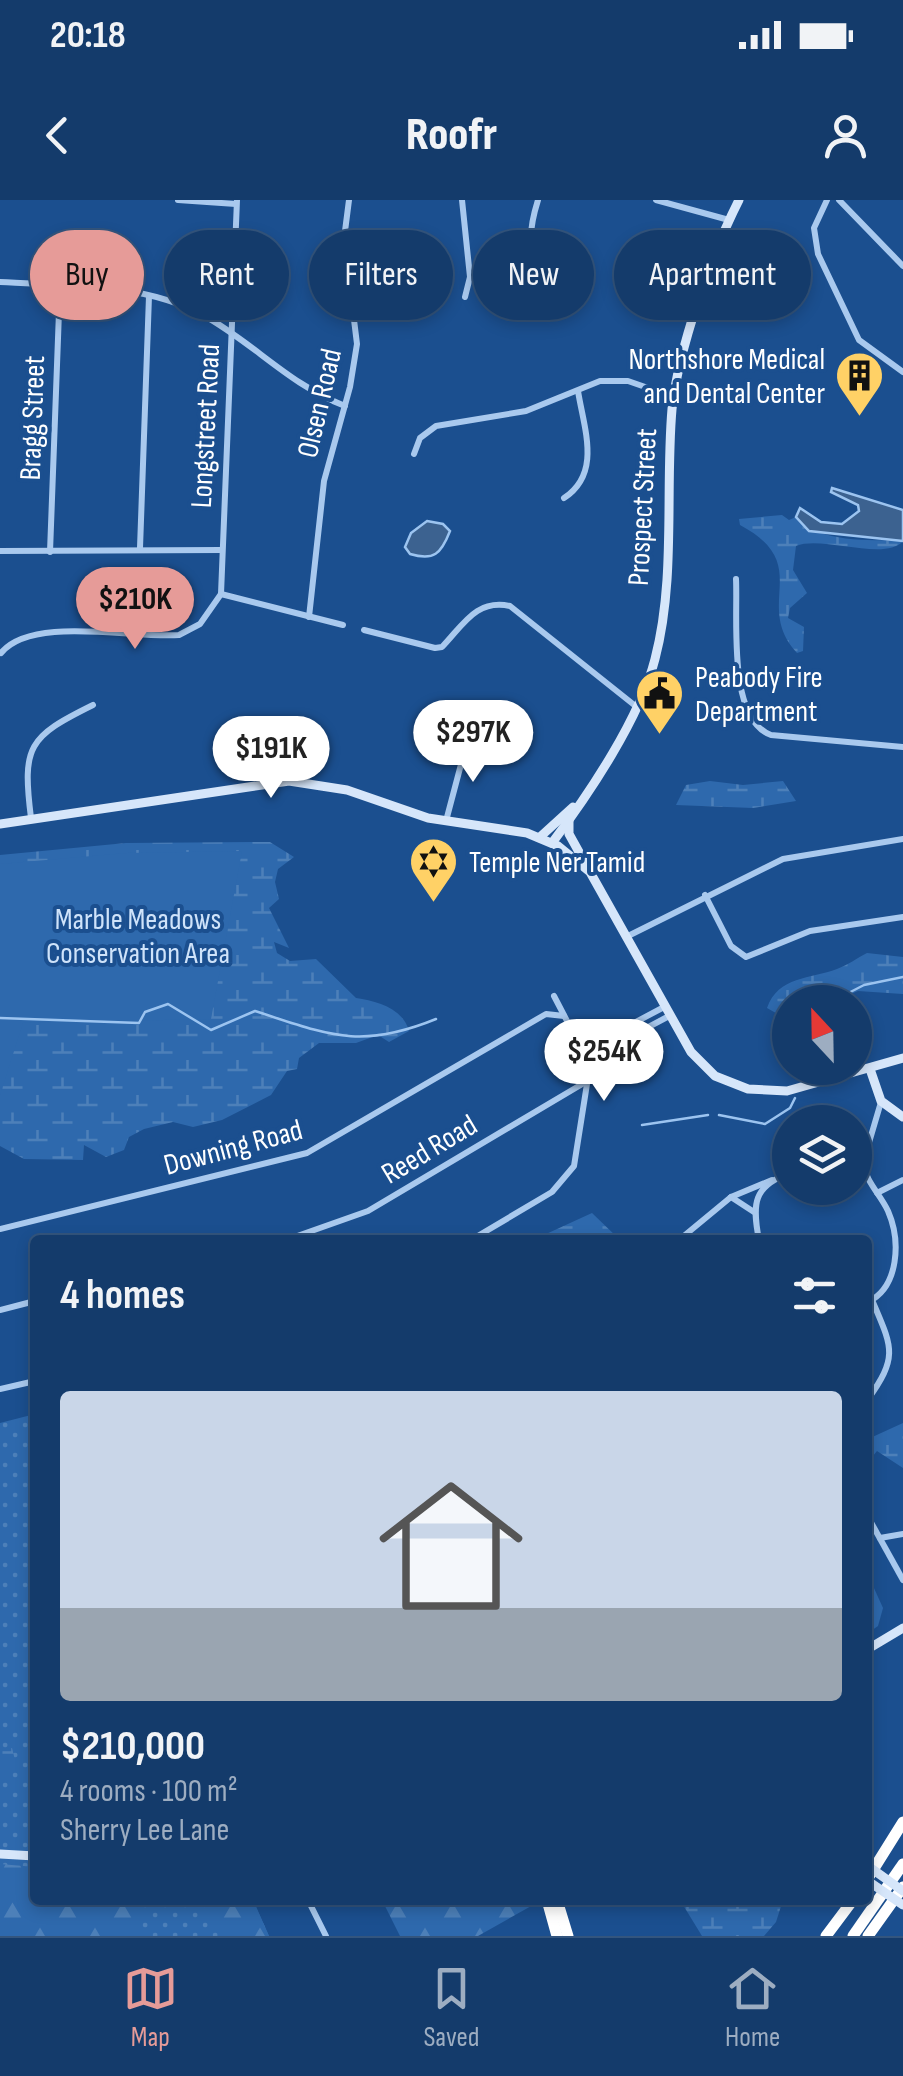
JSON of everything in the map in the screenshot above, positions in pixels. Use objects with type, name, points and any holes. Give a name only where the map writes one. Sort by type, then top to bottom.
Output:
[{"type":"highway","points":[[872,1873],[903,1822]]},
{"type":"highway","points":[[852,1936],[903,1864]]},
{"type":"highway","points":[[868,1936],[903,1889]]},
{"type":"highway","points":[[549,1905],[558,1936]]},
{"type":"highway","points":[[559,1905],[568,1936]]},
{"type":"highway","points":[[826,1936],[849,1905]]},
{"type":"highway","points":[[816,1936],[836,1924]]},
{"type":"main road","name":"Prospect Street","points":[[552,843],[638,708],[661,629],[674,397],[729,220],[739,200]]},
{"type":"main road","points":[[0,824],[290,781],[334,786],[446,821],[540,837],[590,872]]},
{"type":"main road","name":"Prospect Street","points":[[540,837],[575,805]]},
{"type":"main road","points":[[570,819],[569,834],[697,1060],[739,1088],[788,1091],[810,1085]]},
{"type":"main road","points":[[872,1068],[903,1058]]},
{"type":"main road","points":[[872,1075],[881,1100],[903,1117]]},
{"type":"main road","points":[[872,1646],[903,1628]]},
{"type":"main road","points":[[0,1854],[30,1856]]},
{"type":"main road","points":[[872,1869],[903,1889]]},
{"type":"main road","points":[[872,1883],[903,1905]]},
{"type":"street","points":[[178,200],[237,202]]},
{"type":"street","name":"Olsen Road","points":[[309,617],[324,481],[357,344],[344,239],[349,200]]},
{"type":"street","points":[[462,200],[470,276],[465,297]]},
{"type":"street","points":[[531,230],[538,200]]},
{"type":"street","points":[[656,200],[729,220]]},
{"type":"street","points":[[827,200],[814,228],[818,254],[859,340],[903,372]]},
{"type":"street","points":[[839,200],[903,266]]},
{"type":"street","name":"Longstreet Road","points":[[222,594],[237,202]]},
{"type":"street","points":[[0,282],[30,284]]},
{"type":"street","points":[[144,295],[204,316],[290,380],[345,406]]},
{"type":"street","points":[[140,548],[150,296]]},
{"type":"street","name":"Bragg Street","points":[[50,552],[59,320]]},
{"type":"street","points":[[414,454],[420,438],[436,426],[526,411],[616,380],[674,397]]},
{"type":"street","points":[[564,498],[584,482],[588,468],[578,391]]},
{"type":"street","points":[[0,551],[222,550]]},
{"type":"street","points":[[736,579],[742,698],[758,728],[771,735],[903,747]]},
{"type":"street","points":[[1,652],[12,642],[36,635],[179,635],[200,624],[222,594],[343,625]]},
{"type":"street","points":[[364,630],[442,647],[476,609],[494,602],[510,606],[638,708]]},
{"type":"street","points":[[31,818],[26,768],[29,750],[45,730],[93,705]]},
{"type":"street","points":[[446,821],[468,738]]},
{"type":"street","points":[[628,936],[705,895],[797,854],[903,839]]},
{"type":"street","points":[[705,895],[731,946],[746,957],[823,928],[903,916]]},
{"type":"street","points":[[480,1235],[552,1192],[570,1174],[577,1157],[588,1059],[554,996]]},
{"type":"street","points":[[583,1050],[668,1011]]},
{"type":"street","points":[[588,1059],[668,1011]]},
{"type":"street","name":"Downing Road","points":[[0,1229],[307,1153],[546,1014],[564,1016]]},
{"type":"street","name":"Reed Road","points":[[305,1235],[368,1211],[588,1080]]},
{"type":"street","points":[[872,1132],[881,1100]]},
{"type":"street","points":[[685,1235],[732,1197],[772,1180]]},
{"type":"street","points":[[758,1235],[754,1212],[757,1194],[772,1180]]},
{"type":"street","points":[[877,1193],[903,1180]]},
{"type":"street","points":[[872,1186],[890,1218],[894,1266],[886,1288],[872,1299]]},
{"type":"street","points":[[732,1197],[754,1212]]},
{"type":"street","points":[[890,1218],[903,1217]]},
{"type":"street","points":[[0,1310],[30,1302]]},
{"type":"street","points":[[872,1305],[890,1344],[891,1359]]},
{"type":"street","points":[[872,1392],[891,1359],[902,1350],[890,1344]]},
{"type":"street","points":[[0,1389],[30,1381]]},
{"type":"street","points":[[872,1525],[903,1580]]},
{"type":"street","points":[[880,1538],[903,1534]]},
{"type":"street","points":[[310,1905],[326,1936]]},
{"type":"green space","points":[[782,515],[789,520],[796,517],[832,536],[903,541],[882,549],[807,543],[796,546],[793,570],[807,593],[790,608],[788,618],[804,627],[803,651],[797,653],[780,618],[779,570],[774,555],[762,540],[740,525],[739,519]]},
{"type":"green space","points":[[710,781],[743,785],[783,781],[796,801],[753,808],[676,805],[686,785]]},
{"type":"green space","points":[[270,842],[294,857],[278,869],[275,882],[279,899],[269,908],[289,948],[274,942],[277,953],[290,961],[316,959],[356,998],[395,1011],[409,1031],[389,1042],[378,1035],[356,1043],[319,1043],[299,1058],[297,1069],[287,1071],[271,1095],[222,1120],[193,1127],[173,1122],[144,1129],[129,1137],[124,1150],[106,1157],[84,1145],[83,1160],[24,1159],[0,1146],[0,855],[126,843]]},
{"type":"green space","name":"Marble Meadows Conservation Area","points":[[242,851],[211,1019],[23,1023],[0,1095],[0,864],[127,853]]},
{"type":"green space","points":[[867,953],[903,957],[903,994],[872,992],[872,985],[786,985],[837,969]]},
{"type":"green space","points":[[592,1213],[615,1235],[544,1235]]},
{"type":"green space","points":[[30,1415],[30,1905],[255,1905],[269,1936],[0,1936],[0,1423]]},
{"type":"green space","points":[[903,1423],[903,1468],[877,1451],[872,1457],[872,1437]]},
{"type":"green space","points":[[872,1584],[883,1608],[878,1626],[872,1630]]},
{"type":"green space","points":[[12,1748],[17,1768],[0,1783],[0,1749]]},
{"type":"green space","points":[[0,1864],[30,1867],[30,1905],[139,1905],[139,1936],[0,1936]]},
{"type":"green space","points":[[205,1905],[255,1905],[269,1936],[220,1936],[204,1913]]},
{"type":"green space","points":[[384,1905],[533,1905],[478,1936],[400,1936]]},
{"type":"green space","points":[[683,1905],[781,1905],[776,1922],[764,1936],[702,1936]]},
{"type":"shaded area","points":[[832,488],[903,510],[903,541],[809,531],[796,517],[800,508],[821,522],[842,524],[859,511],[858,505],[831,492]]},
{"type":"shaded area","points":[[427,521],[443,524],[450,531],[447,539],[436,554],[410,554],[405,547],[411,533]]},
{"type":"waterway","points":[[864,985],[903,977]]},
{"type":"waterway","points":[[0,1018],[139,1023],[145,1012],[168,1004],[211,1030],[255,1011],[345,1036],[386,1034],[436,1019]]},
{"type":"waterway","points":[[719,1115],[765,1124],[790,1108],[795,1098]]},
{"type":"waterway","points":[[642,1125],[708,1115]]},
{"type":"place","name":"Northshore Medical and Dental Center","points":[[860,418]]},
{"type":"place","name":"Peabody Fire Department","points":[[660,736]]},
{"type":"place","name":"Temple Ner Tamid","points":[[434,904]]}]
